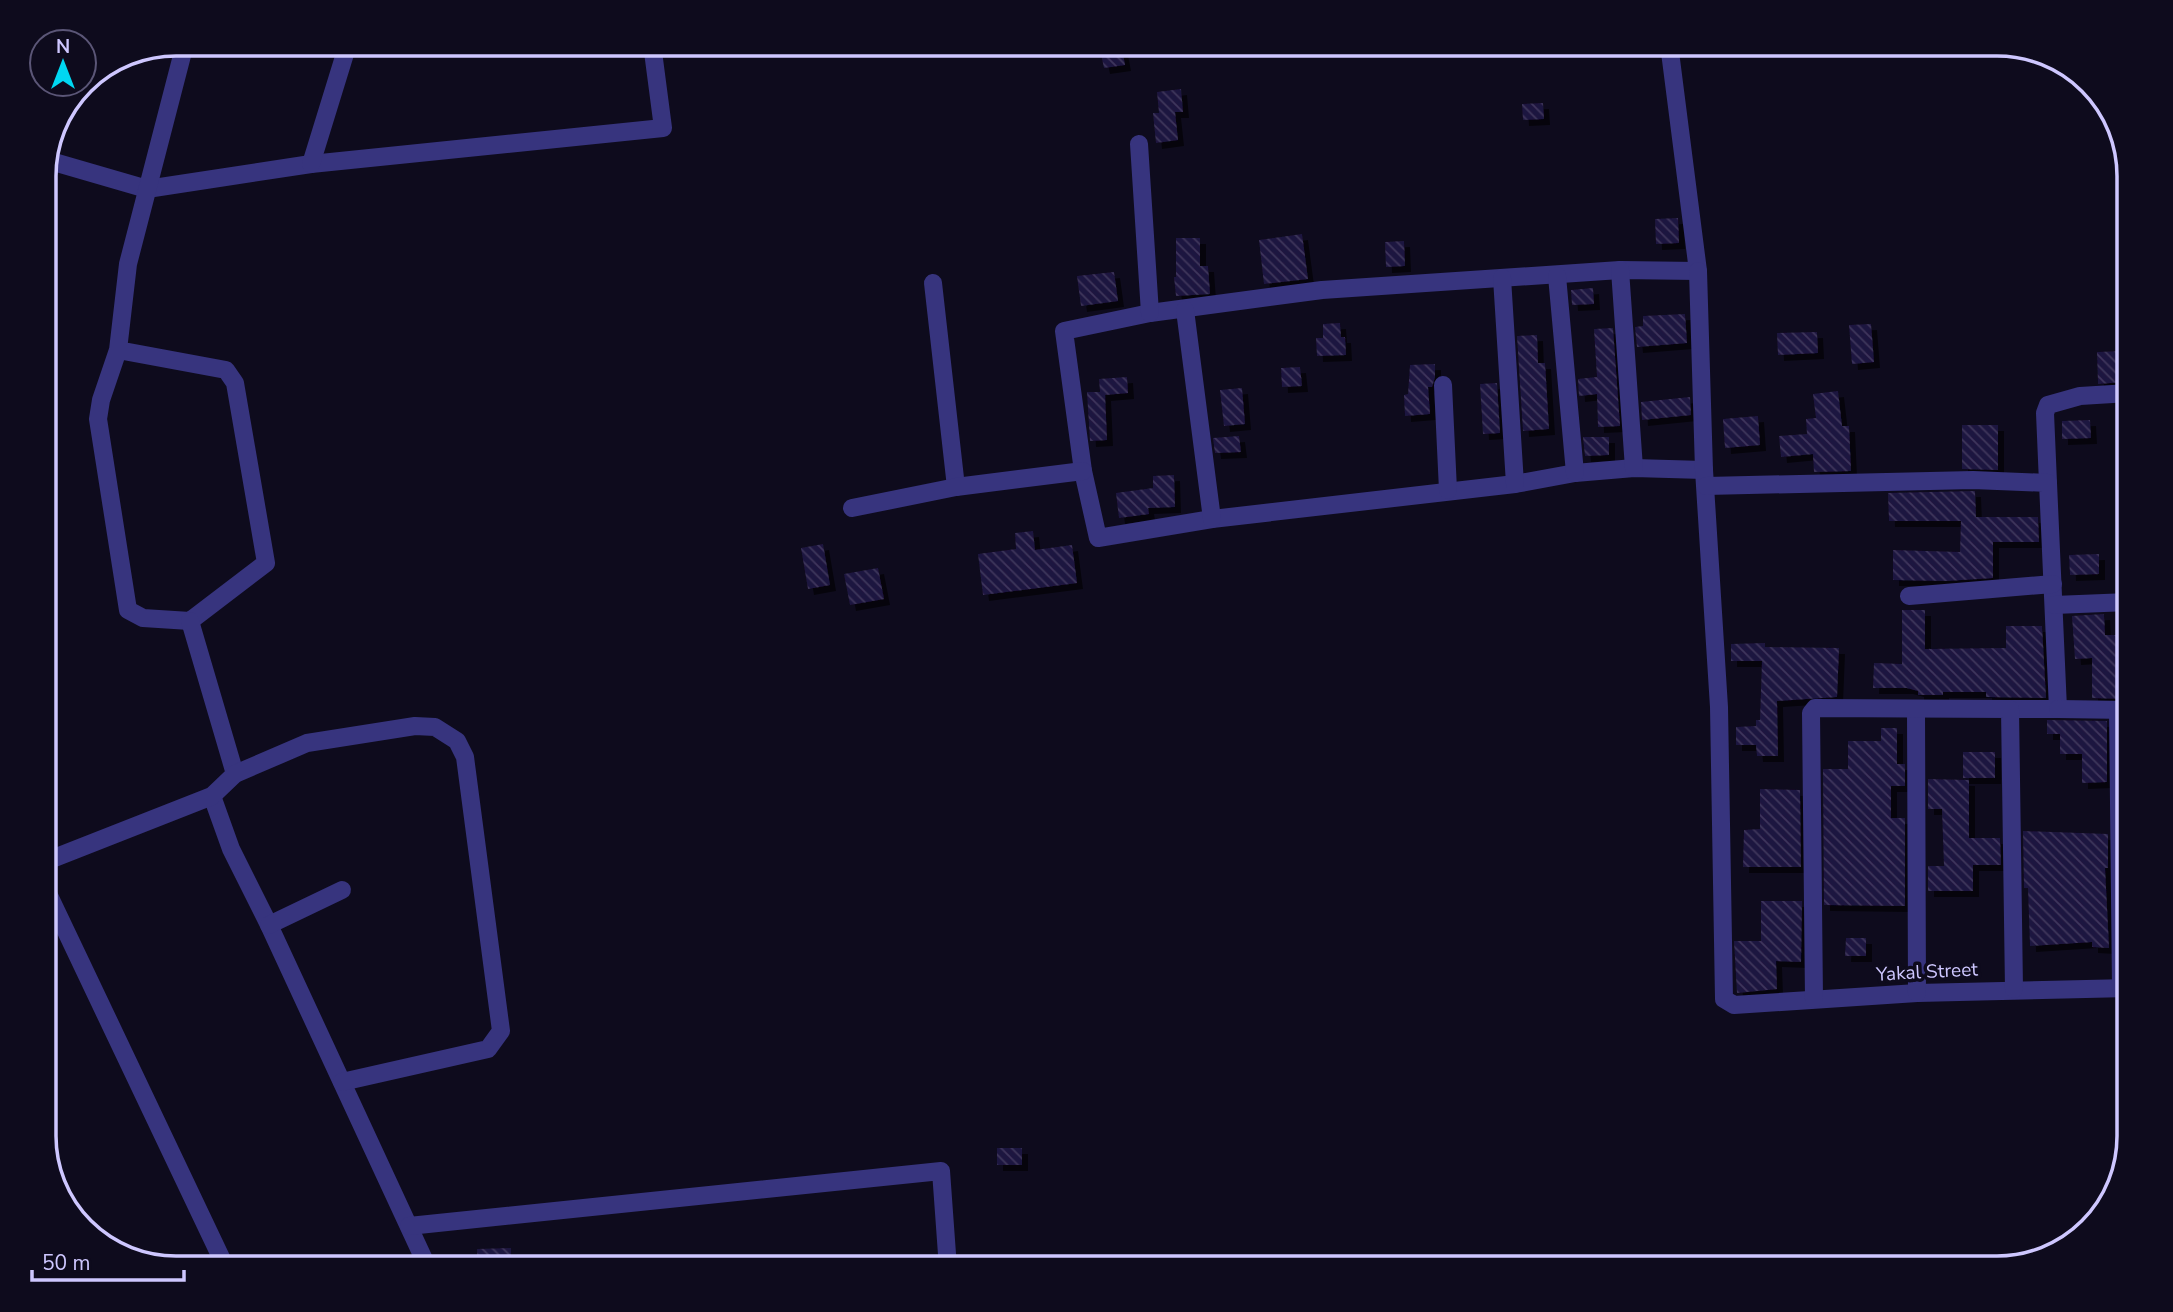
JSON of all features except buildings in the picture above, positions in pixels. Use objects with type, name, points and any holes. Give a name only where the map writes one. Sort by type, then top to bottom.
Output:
[{"type":"street","points":[[118,350],[226,370],[235,383],[266,563],[190,621],[143,618],[128,610],[98,419],[101,400],[118,350],[128,264],[182,56]]},
{"type":"street","points":[[311,164],[344,56]]},
{"type":"street","points":[[57,163],[147,190],[311,164],[663,128],[654,56]]},
{"type":"street","points":[[1671,56],[1698,271],[1705,478]]},
{"type":"street","points":[[1139,144],[1150,313]]},
{"type":"street","points":[[1698,271],[1620,270],[1322,290],[1150,313],[1064,331],[1083,471],[1098,538],[1212,520],[1516,484],[1575,473],[1633,468],[1705,478],[2048,483]]},
{"type":"street","points":[[1620,270],[1633,468]]},
{"type":"street","points":[[1557,276],[1575,473]]},
{"type":"street","points":[[1502,278],[1516,484]]},
{"type":"street","points":[[933,283],[956,487]]},
{"type":"street","points":[[1185,310],[1212,520]]},
{"type":"street","points":[[1443,385],[1448,490]]},
{"type":"street","points":[[2058,709],[2045,413],[2048,405],[2080,396],[2117,394]]},
{"type":"street","points":[[852,508],[956,487],[1083,471]]},
{"type":"street","name":"Yakal Street","points":[[1705,478],[1719,707],[1724,999],[1728,1003],[2014,989],[2117,988]]},
{"type":"street","points":[[1909,596],[2053,584]]},
{"type":"street","points":[[2054,605],[2117,602]]},
{"type":"street","points":[[190,621],[235,774]]},
{"type":"street","points":[[1814,999],[1811,713],[1815,708],[2117,710]]},
{"type":"street","points":[[2010,709],[2014,989]]},
{"type":"street","points":[[1916,710],[1917,993]]},
{"type":"street","points":[[56,857],[212,796],[235,774],[306,743],[415,726],[435,727],[457,741],[465,757],[501,1031],[488,1049],[341,1082]]},
{"type":"street","points":[[212,796],[231,849],[423,1256]]},
{"type":"street","points":[[269,925],[342,890]]},
{"type":"street","points":[[56,910],[220,1256]]},
{"type":"street","points":[[409,1226],[941,1171],[947,1256]]}]
